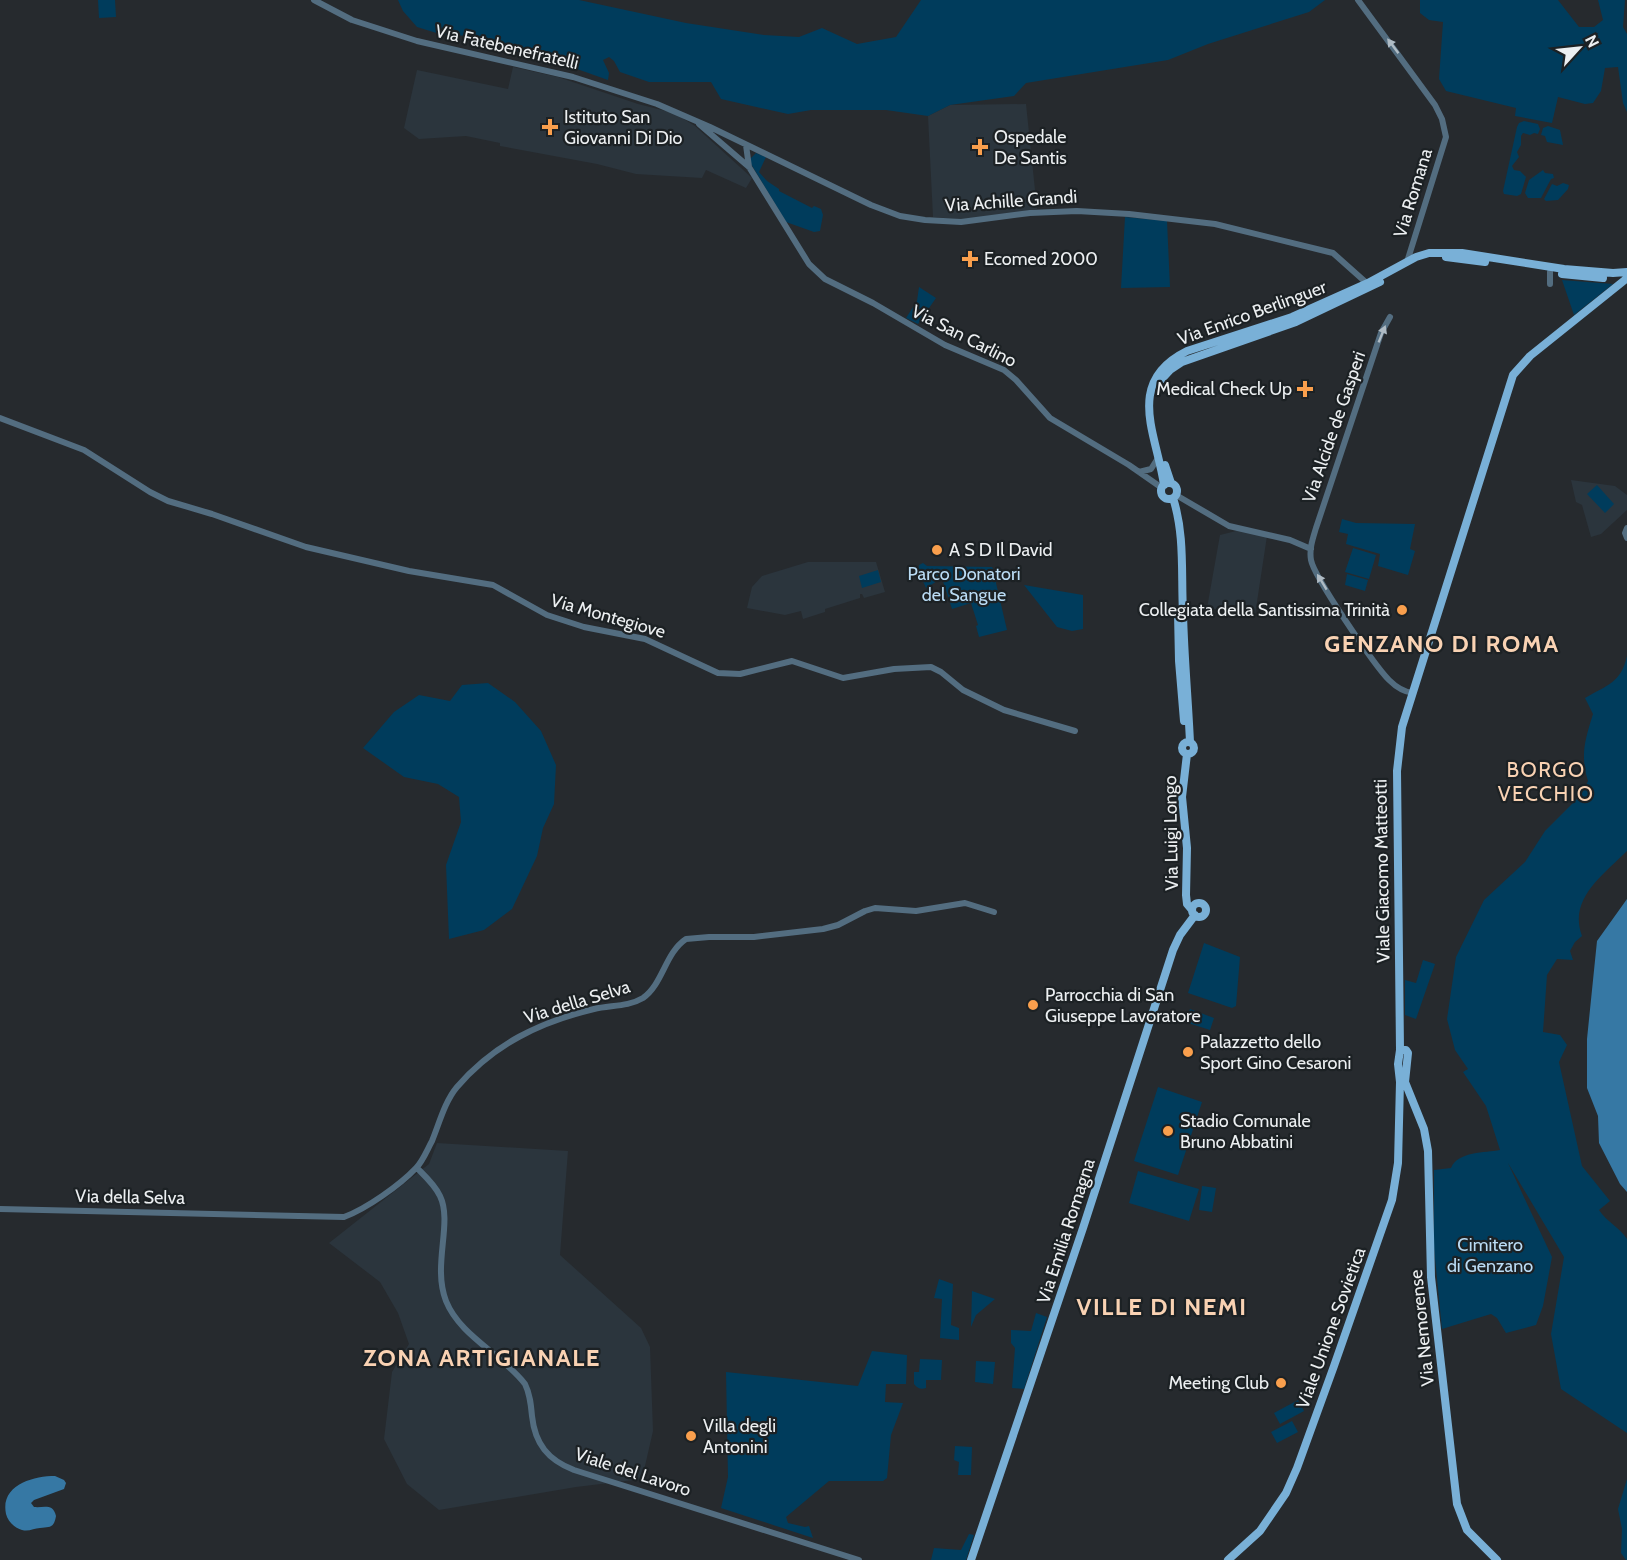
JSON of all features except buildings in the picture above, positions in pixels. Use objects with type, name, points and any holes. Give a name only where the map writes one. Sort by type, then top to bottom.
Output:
[{"type":"main road","points":[[1369,285],[1407,262],[1426,254],[1449,252],[1564,270],[1626,276]]},
{"type":"main road","points":[[1369,285],[1416,263],[1437,257],[1460,258],[1617,281]]},
{"type":"main road","name":"Viale Giacomo Matteotti","points":[[1403,1082],[1398,1067],[1400,1050],[1396,771],[1402,727],[1411,692],[1452,572],[1511,378],[1520,365],[1617,281],[1626,276]]},
{"type":"main road","name":"Via Enrico Berlinguer","points":[[1166,485],[1149,421],[1148,400],[1157,377],[1173,359],[1198,347],[1292,317],[1369,285]]},
{"type":"main road","name":"Via Enrico Berlinguer","points":[[1166,485],[1165,465],[1153,410],[1156,386],[1168,372],[1182,362],[1296,322],[1369,285]]},
{"type":"main road","points":[[1166,485],[1177,488],[1172,497],[1162,495],[1166,485]]},
{"type":"main road","name":"Via Luigi Longo","points":[[1172,497],[1182,544],[1188,742],[1194,748],[1189,754],[1186,793],[1193,910]]},
{"type":"main road","name":"Via Emilia Romagna","points":[[971,1560],[1077,1246],[1173,950],[1193,910]]},
{"type":"main road","name":"Viale Unione Sovietica","points":[[1228,1560],[1260,1531],[1286,1493],[1297,1468],[1391,1202],[1398,1163],[1403,1082]]},
{"type":"main road","name":"Via Nemorense","points":[[1403,1082],[1424,1130],[1428,1151],[1430,1270],[1457,1504],[1467,1530],[1497,1560]]},
{"type":"street","name":"Via Fatebenefratelli","points":[[314,0],[339,14],[389,33],[432,46],[595,83],[657,104],[694,120]]},
{"type":"street","name":"Via Romana","points":[[1358,0],[1432,100],[1441,117],[1446,137],[1407,262]]},
{"type":"street","name":"Via Achille Grandi","points":[[694,120],[874,206],[910,218],[940,222],[970,222],[1030,213],[1077,211],[1129,214],[1215,224],[1331,252],[1339,256],[1369,285]]},
{"type":"street","name":"Via San Carlino","points":[[694,120],[746,162],[809,264],[821,277],[873,303],[945,345],[1004,370],[1050,418],[1139,472],[1166,485]]},
{"type":"street","points":[[726,147],[736,140]]},
{"type":"street","points":[[746,145],[740,151],[746,162],[751,154],[758,151]]},
{"type":"street","points":[[1550,272],[1550,284]]},
{"type":"street","name":"Via Alcide de Gasperi","points":[[1311,549],[1342,450],[1382,333],[1390,317]]},
{"type":"street","name":"Via Montegiove","points":[[0,418],[80,448],[154,494],[173,503],[306,547],[409,571],[489,584],[506,591],[547,615],[584,627],[645,639],[718,673],[740,674],[792,661],[843,678],[894,669],[933,668],[963,690],[1007,712],[1043,720],[1075,731]]},
{"type":"street","points":[[1139,472],[1153,468],[1158,458]]},
{"type":"street","points":[[1172,497],[1228,526],[1290,540],[1311,549],[1311,561],[1318,576],[1363,644],[1387,678],[1395,686],[1411,692]]},
{"type":"street","points":[[1627,528],[1625,533],[1627,538]]},
{"type":"street","name":"Via della Selva","points":[[0,1209],[339,1218],[360,1210],[417,1168],[429,1148],[453,1092],[496,1050],[518,1037],[557,1021],[641,999],[652,988],[675,951],[686,939],[754,937],[823,929],[838,925],[875,908],[919,911],[965,903],[994,912]]},
{"type":"street","name":"Viale del Lavoro","points":[[417,1168],[432,1183],[442,1202],[444,1221],[440,1274],[442,1290],[448,1306],[462,1325],[525,1384],[530,1396],[536,1436],[541,1448],[549,1456],[571,1469],[859,1560]]},
{"type":"shaded area","name":"Istituto San Giovanni Di Dio","points":[[513,67],[558,77],[638,104],[674,113],[695,126],[752,178],[746,188],[706,170],[702,178],[636,174],[597,164],[500,146],[500,143],[466,136],[419,139],[404,128],[417,70],[508,89]]},
{"type":"shaded area","name":"Ospedale De Santis","points":[[1026,104],[1037,209],[968,220],[933,217],[928,116],[950,105]]},
{"type":"shaded area","points":[[1571,480],[1615,486],[1627,495],[1627,510],[1601,534],[1591,537],[1582,505],[1576,502]]},
{"type":"shaded area","points":[[1240,530],[1267,536],[1255,615],[1207,608],[1220,535]]},
{"type":"shaded area","points":[[808,562],[876,562],[885,592],[864,598],[860,594],[860,598],[803,619],[801,611],[785,615],[747,608],[752,587],[762,576]]},
{"type":"shaded area","points":[[1627,899],[1627,1192],[1620,1184],[1599,1143],[1598,1116],[1587,1088],[1587,1039],[1597,941]]},
{"type":"shaded area","name":"ZONA ARTIGIANALE","points":[[437,1143],[568,1151],[560,1255],[641,1328],[650,1347],[653,1431],[642,1479],[576,1487],[439,1510],[407,1484],[384,1439],[392,1372],[409,1344],[398,1313],[380,1282],[329,1243],[429,1164]]},
{"type":"shaded area","points":[[55,1476],[64,1480],[66,1483],[64,1489],[31,1503],[34,1507],[53,1509],[56,1516],[53,1525],[27,1531],[12,1524],[8,1520],[5,1504],[13,1489],[28,1480]]},
{"type":"green space","points":[[98,0],[115,0],[116,17],[99,18]]},
{"type":"green space","points":[[398,0],[579,0],[686,23],[764,35],[799,37],[822,28],[857,44],[896,37],[921,0],[1325,0],[1309,12],[1208,44],[1168,60],[1026,83],[1014,96],[950,105],[928,116],[886,110],[811,110],[788,114],[721,99],[711,82],[649,82],[620,72],[609,57],[603,60],[609,73],[608,80],[530,57],[475,36],[443,35],[417,27],[403,11]]},
{"type":"green space","points":[[1420,0],[1558,0],[1579,27],[1594,27],[1603,20],[1598,0],[1625,0],[1623,27],[1627,34],[1627,112],[1623,103],[1618,67],[1605,68],[1601,91],[1593,103],[1585,104],[1558,97],[1552,123],[1515,116],[1516,108],[1446,91],[1439,79],[1443,22],[1429,20],[1420,13]]},
{"type":"green space","points":[[1524,121],[1538,124],[1540,129],[1538,134],[1523,133],[1517,152],[1519,157],[1512,166],[1514,170],[1520,171],[1526,177],[1521,194],[1517,196],[1504,194],[1517,127]]},
{"type":"green space","points":[[1548,126],[1560,130],[1563,145],[1547,142],[1545,136],[1541,135],[1543,128]]},
{"type":"green space","points":[[756,153],[766,157],[759,172],[767,181],[779,191],[812,208],[814,206],[821,209],[823,215],[820,231],[814,232],[786,222],[751,164],[750,159]]},
{"type":"green space","points":[[1543,170],[1545,173],[1553,174],[1554,178],[1551,179],[1541,198],[1528,198],[1525,193],[1529,180]]},
{"type":"green space","points":[[1563,183],[1569,185],[1568,189],[1558,200],[1546,201],[1544,199],[1552,184],[1557,186]]},
{"type":"green space","points":[[1125,217],[1167,221],[1170,287],[1121,288]]},
{"type":"green space","points":[[1562,280],[1613,284],[1574,315]]},
{"type":"green space","points":[[919,287],[936,298],[918,324],[906,318],[917,301]]},
{"type":"green space","points":[[1597,485],[1614,504],[1605,513],[1587,494]]},
{"type":"green space","points":[[1342,519],[1356,523],[1415,524],[1410,549],[1415,551],[1408,575],[1378,566],[1380,554],[1346,544],[1348,534],[1339,532]]},
{"type":"green space","points":[[1353,548],[1376,555],[1369,579],[1345,572]]},
{"type":"green space","name":"Parco Donatori del Sangue","points":[[923,563],[927,566],[992,567],[997,576],[996,583],[1007,630],[979,637],[971,603],[952,609],[942,578],[926,588],[918,570],[919,565]]},
{"type":"green space","points":[[878,570],[881,582],[862,588],[859,576]]},
{"type":"green space","points":[[1347,574],[1368,580],[1365,591],[1345,585]]},
{"type":"green space","points":[[1024,585],[1083,595],[1083,629],[1072,631],[1057,627]]},
{"type":"green space","name":"Cimitero di Genzano","points":[[1627,656],[1627,851],[1590,889],[1584,899],[1579,923],[1582,936],[1570,951],[1573,960],[1557,959],[1547,975],[1543,1032],[1560,1035],[1567,1045],[1559,1062],[1582,1166],[1610,1201],[1599,1210],[1627,1239],[1627,1433],[1561,1389],[1551,1334],[1564,1257],[1508,1163],[1552,1257],[1543,1306],[1536,1325],[1506,1333],[1497,1318],[1491,1314],[1442,1329],[1434,1248],[1434,1170],[1451,1168],[1454,1162],[1466,1156],[1500,1150],[1486,1106],[1463,1072],[1468,1069],[1455,1050],[1447,1019],[1456,957],[1484,900],[1525,862],[1545,831],[1581,795],[1588,781],[1584,763],[1585,748],[1593,714],[1585,698],[1617,678]]},
{"type":"green space","points":[[488,683],[515,702],[541,731],[556,765],[554,804],[543,828],[537,856],[512,909],[484,930],[449,939],[446,865],[461,822],[459,797],[438,784],[404,777],[363,748],[394,712],[419,695],[450,701],[462,685]]},
{"type":"green space","points":[[1204,943],[1240,957],[1236,1006],[1232,1008],[1188,993]]},
{"type":"green space","points":[[1423,960],[1435,964],[1416,1019],[1405,1015],[1405,980],[1416,983]]},
{"type":"green space","points":[[1190,1009],[1214,1018],[1210,1030],[1185,1022]]},
{"type":"green space","name":"Stadio Comunale Bruno Abbatini","points":[[1158,1087],[1202,1102],[1178,1175],[1134,1161]]},
{"type":"green space","points":[[1138,1171],[1199,1189],[1189,1221],[1129,1203]]},
{"type":"green space","points":[[1202,1186],[1216,1188],[1212,1212],[1199,1210]]},
{"type":"green space","points":[[939,1279],[953,1284],[951,1325],[959,1328],[959,1340],[940,1338],[942,1299],[934,1298]]},
{"type":"green space","points":[[972,1291],[995,1299],[976,1315],[971,1327]]},
{"type":"green space","points":[[1036,1313],[1047,1317],[1024,1389],[1012,1388],[1015,1348],[1011,1343],[1011,1330],[1031,1331]]},
{"type":"green space","points":[[872,1351],[907,1355],[906,1384],[886,1384],[885,1402],[903,1403],[891,1435],[887,1478],[883,1481],[829,1481],[786,1517],[788,1523],[809,1526],[813,1538],[721,1508],[728,1477],[726,1372],[858,1386]]},
{"type":"green space","points":[[920,1359],[942,1360],[941,1380],[926,1380],[926,1388],[922,1389],[914,1384],[914,1372],[919,1372]]},
{"type":"green space","points":[[976,1361],[995,1362],[993,1384],[975,1382]]},
{"type":"green space","points":[[1298,1400],[1304,1411],[1280,1424],[1274,1413]]},
{"type":"green space","points":[[1292,1421],[1298,1432],[1277,1443],[1271,1432]]},
{"type":"green space","points":[[955,1446],[972,1447],[971,1475],[958,1475],[959,1462],[954,1460]]},
{"type":"green space","points":[[1627,1479],[1626,1560],[1621,1553],[1622,1529],[1618,1509]]},
{"type":"green space","points":[[969,1534],[974,1535],[966,1560],[931,1560],[934,1548],[961,1550]]},
{"type":"place","name":"Istituto San Giovanni Di Dio","points":[[550,127]]},
{"type":"place","name":"Ospedale De Santis","points":[[980,147]]},
{"type":"place","name":"Ecomed 2000","points":[[970,259]]},
{"type":"place","name":"Medical Check Up","points":[[1305,389]]},
{"type":"place","name":"A S D Il David","points":[[937,550]]},
{"type":"place","name":"Collegiata della Santissima Trinità","points":[[1402,610]]},
{"type":"place","name":"Parrocchia di San Giuseppe Lavoratore","points":[[1033,1005]]},
{"type":"place","name":"Palazzetto dello Sport Gino Cesaroni","points":[[1188,1052]]},
{"type":"place","name":"Stadio Comunale Bruno Abbatini","points":[[1168,1131]]},
{"type":"place","name":"Meeting Club","points":[[1281,1383]]},
{"type":"place","name":"Villa degli Antonini","points":[[691,1436]]},
{"type":"district","name":"GENZANO DI ROMA","points":[[1442,644]]},
{"type":"district","name":"BORGO VECCHIO","points":[[1546,782]]},
{"type":"district","name":"VILLE DI NEMI","points":[[1162,1307]]},
{"type":"district","name":"ZONA ARTIGIANALE","points":[[482,1358]]}]
